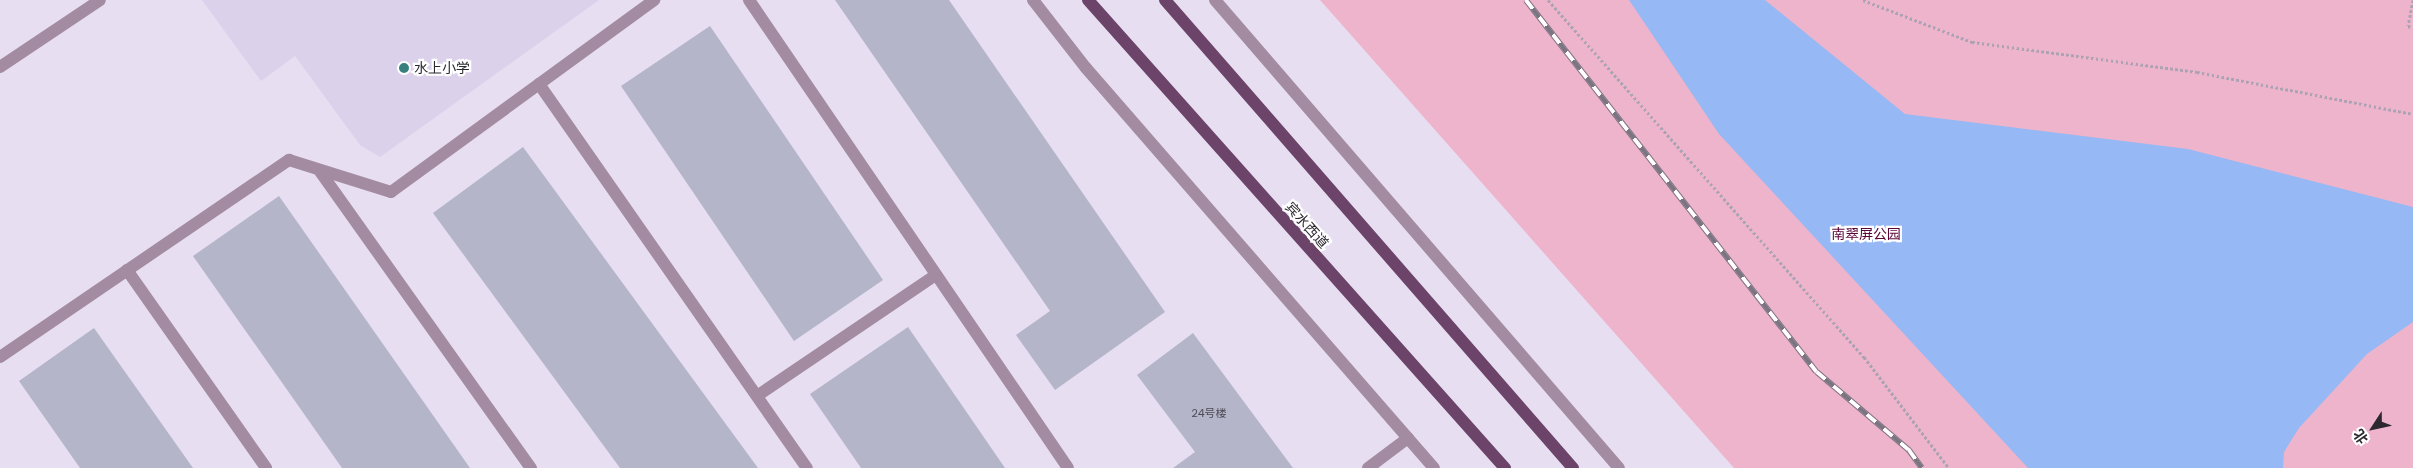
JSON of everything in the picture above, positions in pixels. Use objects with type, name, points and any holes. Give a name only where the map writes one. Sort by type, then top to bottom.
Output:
[{"type":"main road","name":"宾水西道","points":[[1088,0],[1505,468]]},
{"type":"main road","points":[[1165,0],[1572,468]]},
{"type":"street","points":[[0,67],[100,0]]},
{"type":"street","points":[[0,357],[289,160],[391,192],[654,0]]},
{"type":"street","points":[[749,0],[1068,468]]},
{"type":"street","points":[[1033,0],[1086,68],[1434,468]]},
{"type":"street","points":[[1215,0],[1619,468]]},
{"type":"street","points":[[539,84],[807,468]]},
{"type":"street","points":[[319,170],[531,468]]},
{"type":"street","points":[[127,270],[266,468]]},
{"type":"street","points":[[757,396],[936,275]]},
{"type":"street","points":[[1368,468],[1408,438]]},
{"type":"path","points":[[1548,0],[1864,357],[1949,468]]},
{"type":"path","points":[[1863,0],[1972,42],[2197,72],[2413,114]]},
{"type":"path","points":[[2413,0],[2408,26],[2413,28]]},
{"type":"shaded area","name":"水上小学","points":[[202,0],[599,0],[380,157],[360,145],[295,56],[261,81]]},
{"type":"green space","name":"南翠屏公园","points":[[1320,0],[2413,0],[2413,468],[1734,468]]},
{"type":"water","points":[[1629,0],[1765,0],[1905,114],[2188,149],[2413,207],[2413,322],[2367,354],[2299,428],[2284,452],[2283,468],[2028,468],[1719,134]]},
{"type":"building","points":[[835,0],[949,0],[1165,312],[1055,390],[1016,335],[1050,311]]},
{"type":"building","points":[[710,26],[883,280],[794,341],[621,86]]},
{"type":"building","points":[[523,147],[758,468],[620,468],[433,213]]},
{"type":"building","points":[[279,196],[470,468],[342,468],[193,256]]},
{"type":"building","points":[[908,327],[1005,468],[861,468],[810,394]]},
{"type":"building","points":[[94,328],[193,468],[80,468],[19,381]]},
{"type":"building","points":[[1193,333],[1293,468],[1173,468],[1195,452],[1137,375]]},
{"type":"railway","points":[[1526,0],[1817,372],[1909,450],[1922,468]]},
{"type":"place","name":"水上小学","points":[[404,68]]}]
